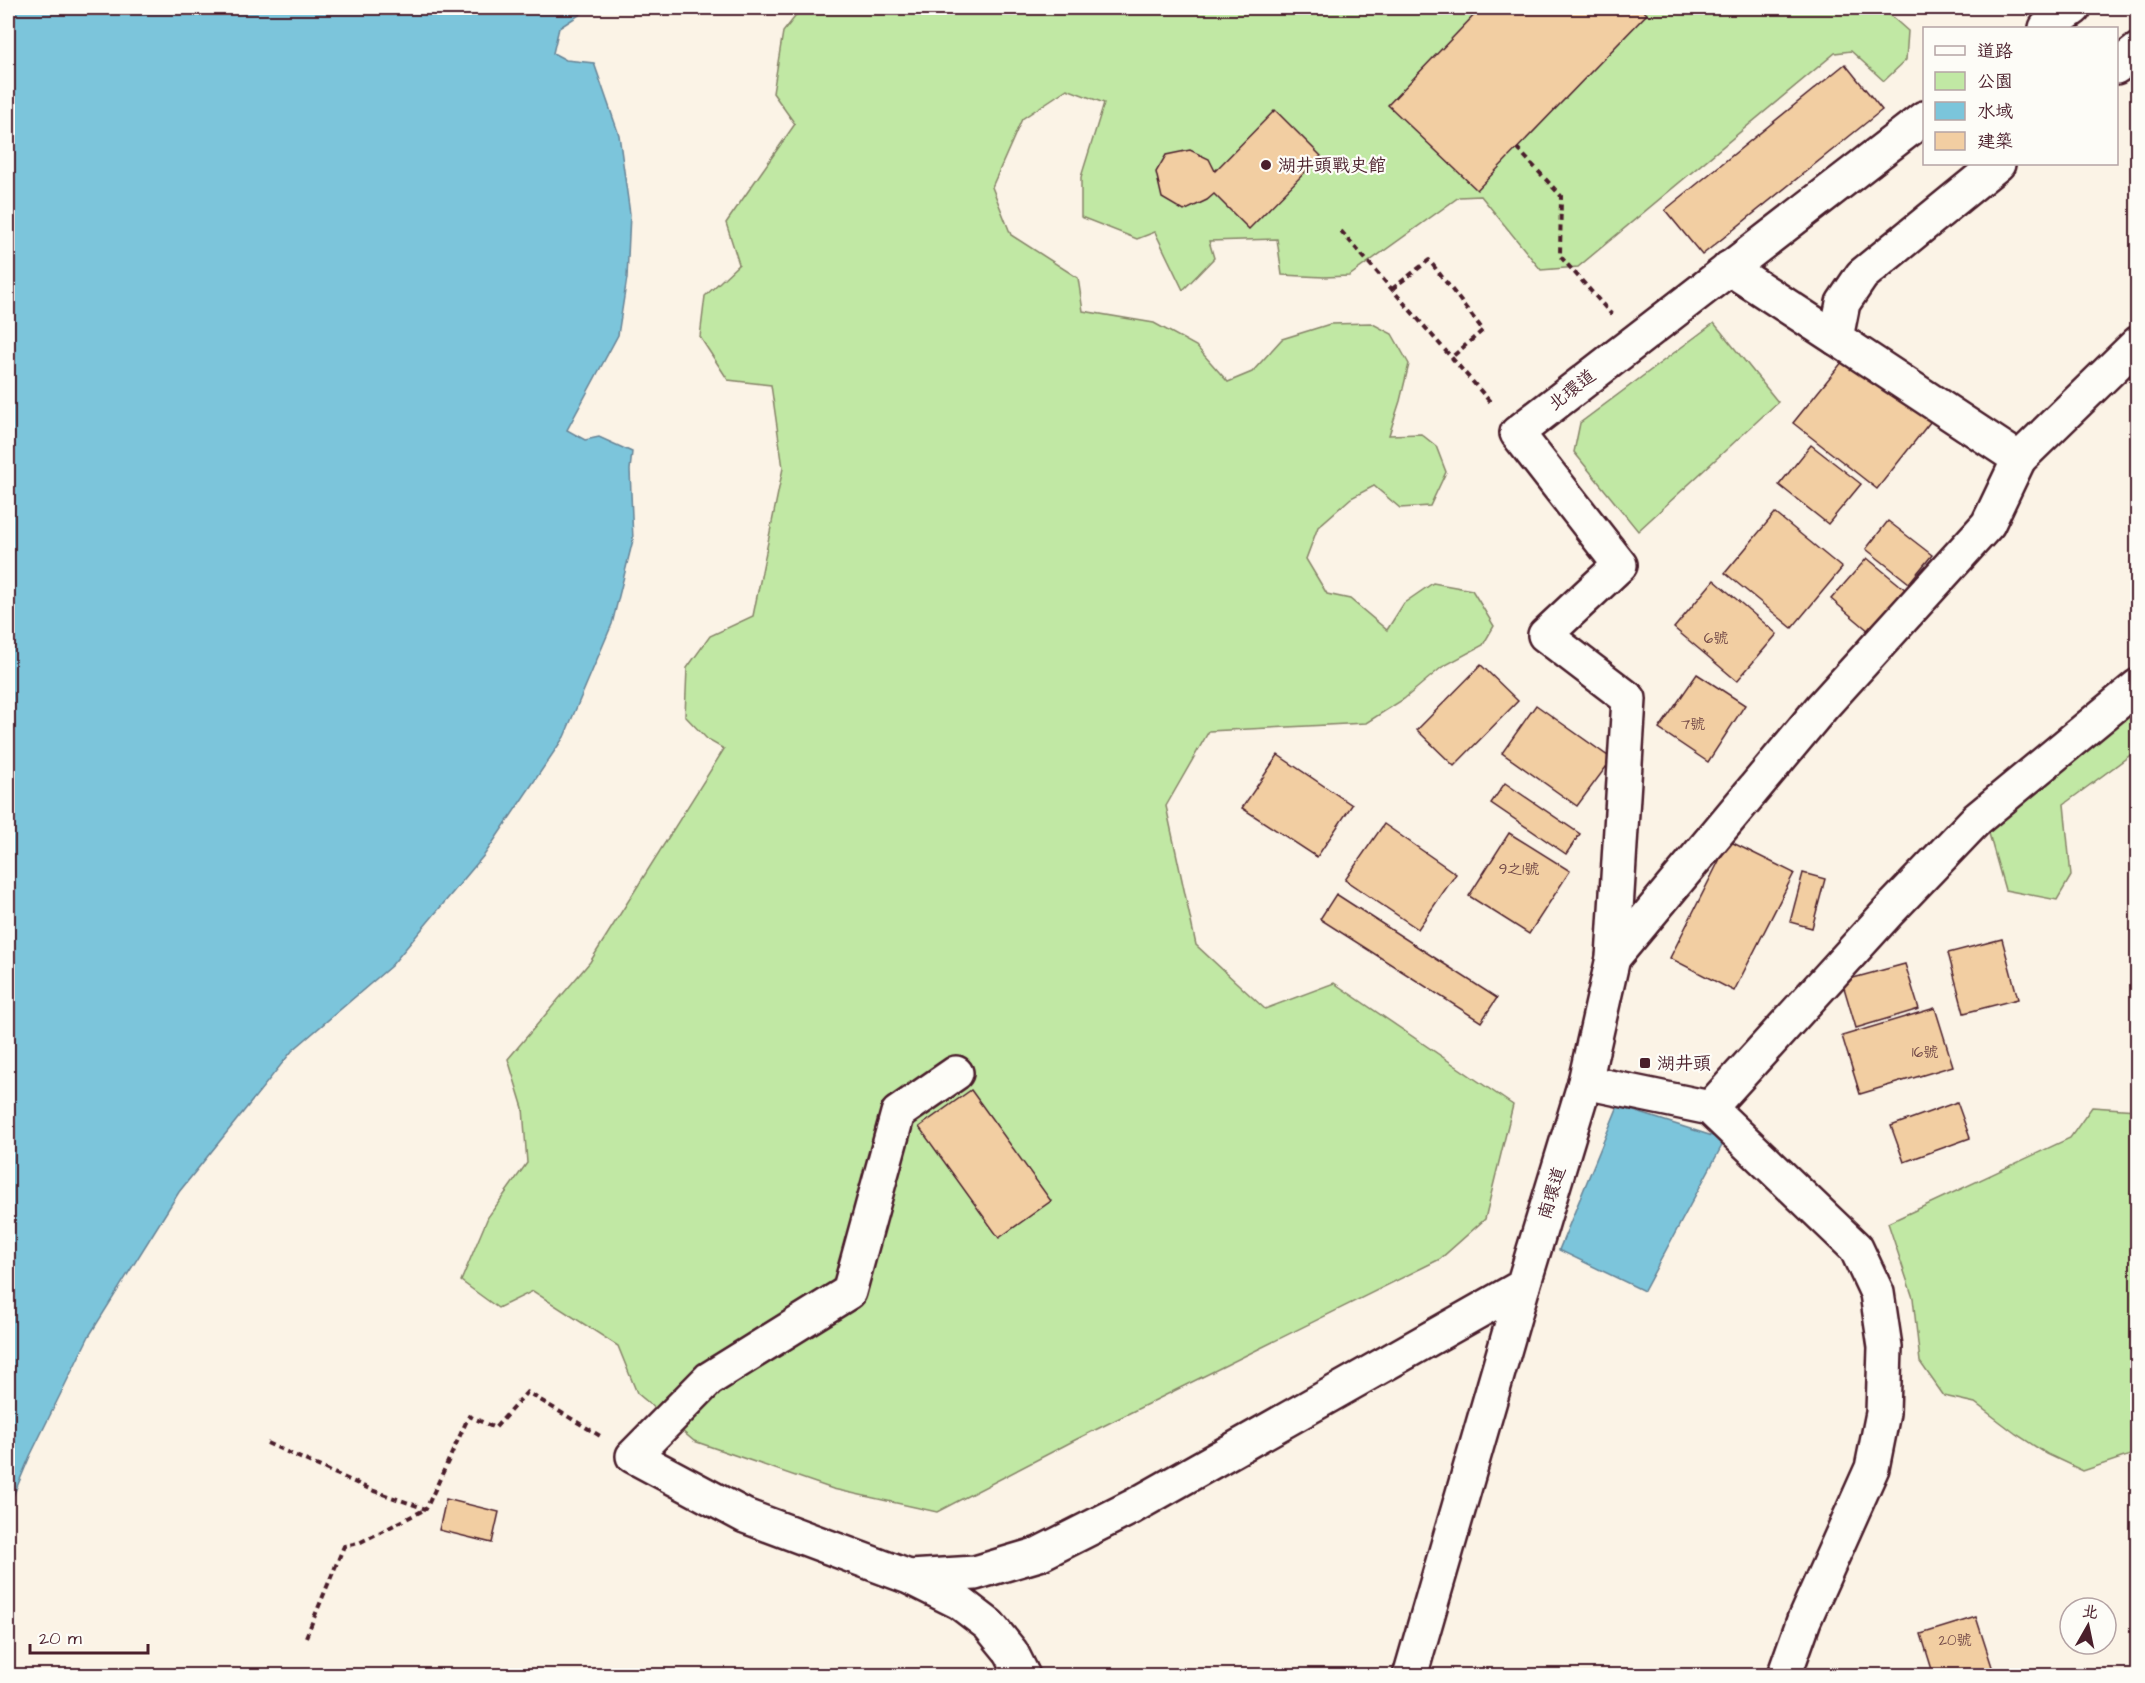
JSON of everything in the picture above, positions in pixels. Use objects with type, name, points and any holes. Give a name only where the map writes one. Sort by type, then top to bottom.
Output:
[{"type":"street","points":[[2047,27],[2074,8]]},
{"type":"street","points":[[2118,65],[2138,50]]},
{"type":"street","name":"北環道","points":[[1517,433],[1923,118]]},
{"type":"street","points":[[1836,338],[1843,303],[1862,275],[1997,165]]},
{"type":"street","points":[[1729,268],[2019,459]]},
{"type":"street","points":[[1613,958],[1822,707],[1988,524],[2019,459],[2138,343]]},
{"type":"street","name":"南環道","points":[[1410,1676],[1523,1286],[1585,1082],[1613,958],[1629,699],[1545,635],[1620,565],[1517,433]]},
{"type":"street","points":[[1710,1108],[1882,918],[1977,819],[2138,686]]},
{"type":"street","points":[[956,1073],[898,1113],[849,1292],[709,1379],[633,1456],[745,1516],[909,1577],[959,1602],[989,1625],[1011,1652],[1023,1676]]},
{"type":"street","points":[[1585,1082],[1710,1108],[1856,1248],[1877,1293],[1885,1347],[1883,1413],[1872,1468],[1804,1620],[1784,1676]]},
{"type":"street","points":[[909,1577],[975,1573],[1039,1554],[1132,1507],[1523,1286]]},
{"type":"path","points":[[1517,148],[1561,196],[1560,256],[1635,341]]},
{"type":"path","points":[[1341,231],[1517,433]]},
{"type":"path","points":[[1392,289],[1429,260],[1483,330],[1452,357]]},
{"type":"path","points":[[306,1637],[344,1546],[359,1543],[426,1509],[469,1416],[495,1428],[527,1392],[633,1456]]},
{"type":"path","points":[[267,1443],[374,1491],[426,1509]]},
{"type":"green space","points":[[802,8],[1882,8],[1908,31],[1906,60],[1884,81],[1851,51],[1835,53],[1578,267],[1541,270],[1481,196],[1459,197],[1349,276],[1282,275],[1277,239],[1209,241],[1214,258],[1183,290],[1155,232],[1137,239],[1081,217],[1081,177],[1104,103],[1067,89],[1022,119],[992,187],[1011,235],[1078,278],[1083,311],[1154,323],[1196,346],[1228,382],[1252,372],[1282,339],[1330,324],[1371,323],[1392,334],[1409,364],[1389,435],[1421,434],[1436,446],[1446,472],[1430,506],[1400,508],[1374,486],[1351,498],[1318,527],[1306,559],[1327,594],[1350,599],[1387,630],[1404,603],[1433,583],[1472,590],[1494,626],[1483,645],[1442,667],[1404,699],[1366,723],[1209,731],[1166,806],[1196,945],[1265,1009],[1334,983],[1513,1105],[1485,1219],[1440,1259],[1075,1440],[937,1512],[833,1489],[694,1441],[637,1393],[618,1346],[533,1291],[498,1308],[461,1281],[488,1217],[527,1163],[523,1108],[508,1059],[590,962],[724,749],[708,740],[685,716],[687,668],[710,636],[753,616],[783,468],[771,385],[728,380],[700,337],[705,296],[739,264],[726,223],[795,124],[773,93],[783,32]]},
{"type":"green space","points":[[1714,323],[1778,402],[1638,531],[1574,452],[1580,423]]},
{"type":"green space","points":[[2137,704],[2137,752],[2064,804],[2071,876],[2057,900],[2005,890],[1988,830]]},
{"type":"green space","points":[[2092,1107],[2137,1110],[2138,1455],[2133,1454],[2083,1471],[2047,1454],[1975,1403],[1944,1396],[1920,1362],[1913,1298],[1888,1223],[2070,1138]]},
{"type":"water","points":[[8,8],[590,8],[559,28],[553,53],[566,60],[594,63],[619,135],[630,214],[627,278],[618,335],[567,430],[585,440],[599,437],[632,452],[630,470],[633,540],[612,624],[564,737],[485,854],[391,966],[292,1051],[179,1192],[89,1336],[30,1456],[8,1508]]},
{"type":"water","points":[[1618,1106],[1725,1140],[1644,1291],[1559,1250]]},
{"type":"building","points":[[1481,8],[1640,8],[1647,14],[1477,190],[1388,105]]},
{"type":"building","points":[[1845,64],[1882,110],[1702,255],[1665,210]]},
{"type":"building","name":"湖井頭戰史館","points":[[1275,110],[1321,156],[1249,229],[1214,194],[1184,211],[1162,198],[1156,172],[1166,155],[1190,150],[1209,159],[1215,171]]},
{"type":"building","points":[[1851,351],[1934,417],[1877,489],[1793,423]]},
{"type":"building","points":[[1811,445],[1861,484],[1828,524],[1779,485]]},
{"type":"building","points":[[1775,513],[1842,568],[1792,628],[1725,573]]},
{"type":"building","points":[[1888,521],[1932,555],[1909,583],[1866,549]]},
{"type":"building","points":[[1867,558],[1912,595],[1876,637],[1831,599]]},
{"type":"building","points":[[1714,580],[1777,634],[1737,681],[1674,628]]},
{"type":"building","points":[[1481,665],[1518,701],[1454,766],[1417,730]]},
{"type":"building","points":[[1697,674],[1745,705],[1708,762],[1659,729]]},
{"type":"building","points":[[1536,705],[1612,759],[1577,806],[1502,753]]},
{"type":"building","points":[[1278,755],[1352,805],[1317,857],[1242,808]]},
{"type":"building","points":[[1505,783],[1580,834],[1566,854],[1491,803]]},
{"type":"building","points":[[1384,824],[1456,874],[1418,929],[1345,880]]},
{"type":"building","points":[[1509,833],[1570,871],[1529,934],[1469,896]]},
{"type":"building","points":[[1729,841],[1794,873],[1734,991],[1670,958]]},
{"type":"building","points":[[1803,873],[1825,879],[1812,928],[1790,922]]},
{"type":"building","points":[[1336,894],[1497,998],[1481,1022],[1320,919]]},
{"type":"building","points":[[2002,939],[2018,999],[1964,1013],[1948,953]]},
{"type":"building","points":[[1905,964],[1919,1009],[1856,1028],[1842,981]]},
{"type":"building","points":[[1935,1008],[1953,1066],[1860,1094],[1842,1036]]},
{"type":"building","points":[[971,1090],[1051,1201],[999,1238],[919,1127]]},
{"type":"building","points":[[1957,1102],[1970,1138],[1904,1162],[1891,1126]]},
{"type":"building","points":[[446,1499],[499,1512],[492,1543],[439,1530]]},
{"type":"building","points":[[1976,1617],[1995,1676],[1934,1676],[1921,1634]]},
{"type":"place","name":"湖井頭戰史館","points":[[1266,165]]},
{"type":"place","name":"湖井頭","points":[[1645,1063]]}]
